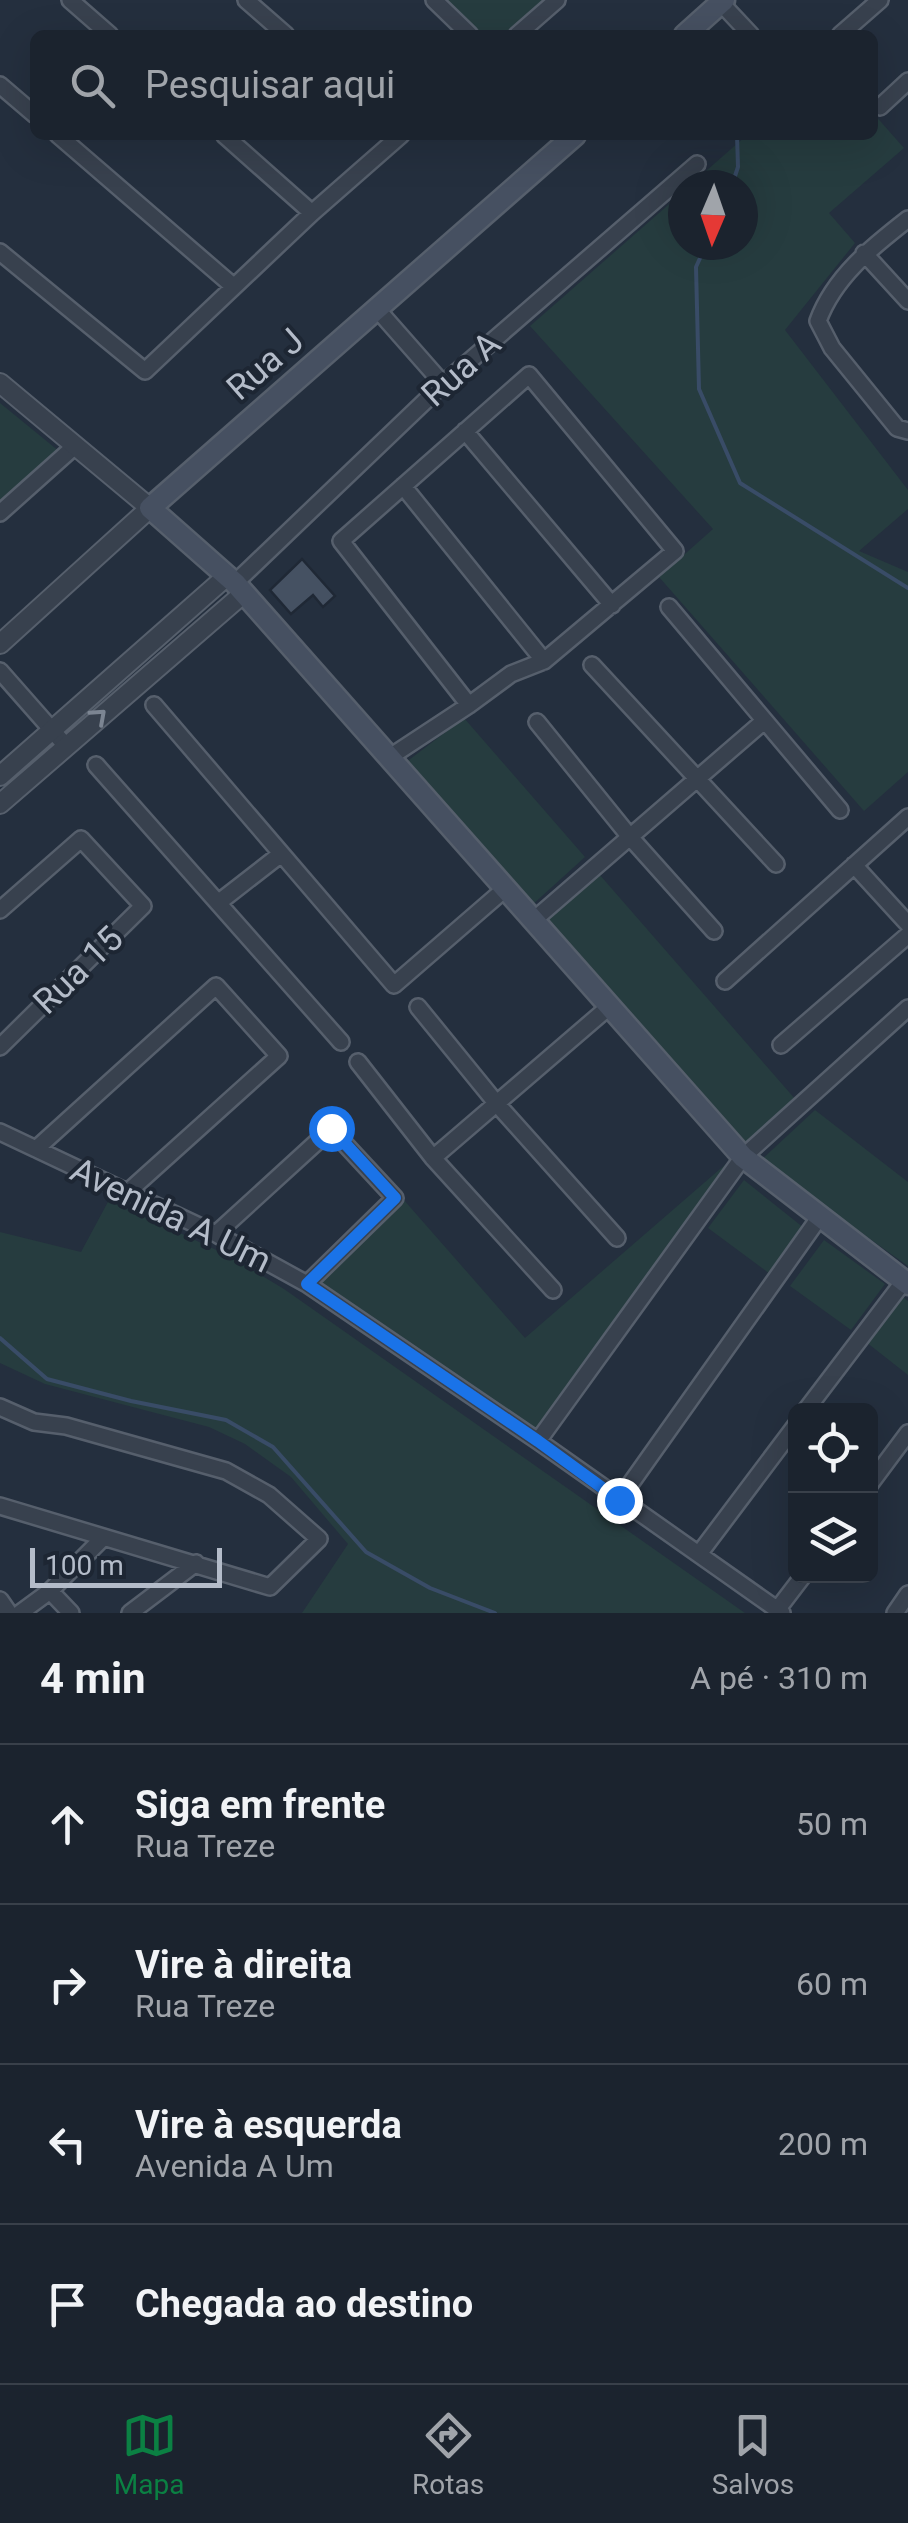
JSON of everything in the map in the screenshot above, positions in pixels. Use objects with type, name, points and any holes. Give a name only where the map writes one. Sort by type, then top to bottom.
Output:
[{"type":"main road","name":"Rua J","points":[[150,508],[565,140]]},
{"type":"main road","points":[[150,508],[235,584],[742,1157],[906,1282]]},
{"type":"street","points":[[246,0],[280,30]]},
{"type":"street","points":[[434,0],[465,30]]},
{"type":"street","points":[[523,30],[557,0]]},
{"type":"street","points":[[846,30],[880,0]]},
{"type":"street","points":[[76,2],[105,30]]},
{"type":"street","points":[[708,14],[741,30]]},
{"type":"street","points":[[880,107],[908,81]]},
{"type":"street","points":[[0,85],[30,112]]},
{"type":"street","points":[[64,140],[233,286]]},
{"type":"street","points":[[230,140],[312,212]]},
{"type":"street","points":[[0,252],[146,370],[312,212],[395,140]]},
{"type":"street","name":"Rua A","points":[[0,804],[66,746],[443,384],[696,164]]},
{"type":"street","points":[[902,430],[832,348],[818,322],[826,300],[864,253],[908,219]]},
{"type":"street","points":[[864,253],[908,301]]},
{"type":"street","points":[[378,308],[443,384]]},
{"type":"street","points":[[390,757],[469,704],[512,674],[544,662],[675,551],[529,375],[340,541],[469,704]]},
{"type":"street","points":[[0,382],[150,508]]},
{"type":"street","points":[[466,431],[612,605]]},
{"type":"street","points":[[0,512],[75,446]]},
{"type":"street","points":[[403,486],[544,662]]},
{"type":"street","name":"Rua J","points":[[0,644],[150,508]]},
{"type":"street","name":"Rua A","points":[[0,776],[235,584]]},
{"type":"street","points":[[669,607],[840,810]]},
{"type":"street","points":[[592,665],[776,864]]},
{"type":"street","points":[[0,671],[66,746]]},
{"type":"street","points":[[154,705],[394,985],[506,888]]},
{"type":"street","points":[[535,919],[764,720]]},
{"type":"street","points":[[537,722],[630,837],[714,930]]},
{"type":"street","points":[[96,765],[341,1042]]},
{"type":"street","points":[[725,981],[908,817]]},
{"type":"street","name":"Rua 15","points":[[0,910],[81,839],[143,906],[0,1046]]},
{"type":"street","points":[[218,903],[281,854]]},
{"type":"street","points":[[854,865],[908,924]]},
{"type":"street","points":[[781,1045],[908,935]]},
{"type":"street","points":[[36,1150],[216,986],[279,1056],[129,1192]]},
{"type":"street","points":[[433,1158],[610,1006]]},
{"type":"street","points":[[418,1007],[497,1104],[618,1238]]},
{"type":"street","points":[[538,1441],[742,1157],[908,1008]]},
{"type":"street","points":[[358,1062],[433,1158],[553,1290]]},
{"type":"street","points":[[216,1234],[331,1128],[395,1198],[307,1284]]},
{"type":"street","name":"Avenida A Um","points":[[0,1132],[216,1234],[307,1284],[779,1611]]},
{"type":"street","points":[[619,1500],[819,1218]]},
{"type":"street","points":[[811,1403],[906,1282]]},
{"type":"street","points":[[0,1407],[34,1422],[66,1426],[226,1471],[269,1496],[319,1539],[270,1587],[0,1506]]},
{"type":"street","points":[[878,1473],[908,1433]]},
{"type":"street","points":[[699,1554],[788,1436]]},
{"type":"street","points":[[20,1613],[50,1591],[102,1538]]},
{"type":"street","points":[[130,1613],[196,1562]]},
{"type":"street","points":[[779,1611],[798,1583]]},
{"type":"street","points":[[50,1591],[71,1613]]},
{"type":"street","points":[[895,1613],[908,1594]]},
{"type":"street","points":[[0,1600],[9,1613]]},
{"type":"green space","points":[[442,0],[549,0],[515,30],[473,30]]},
{"type":"green space","points":[[878,119],[904,148],[829,213],[855,243],[785,330],[908,490],[908,509],[859,551],[908,572],[908,772],[864,811],[659,577],[713,529],[530,326],[668,205],[668,260],[758,260],[758,170],[707,170],[741,140],[878,140]]},
{"type":"green space","points":[[0,403],[60,452],[0,507]]},
{"type":"green space","points":[[464,718],[585,857],[531,906],[405,763]]},
{"type":"green space","points":[[599,874],[796,1100],[745,1147],[545,921]]},
{"type":"green space","points":[[815,1110],[908,1182],[908,1266],[760,1161]]},
{"type":"green space","points":[[727,1163],[537,1434],[317,1284],[403,1199],[525,1338]]},
{"type":"green space","points":[[744,1180],[804,1228],[770,1274],[708,1228]]},
{"type":"green space","points":[[109,1200],[227,1255],[284,1289],[745,1613],[302,1613],[348,1544],[291,1477],[245,1444],[209,1427],[45,1384],[0,1363],[0,1232],[81,1252]]},
{"type":"green space","points":[[824,1240],[885,1284],[851,1330],[790,1286]]},
{"type":"green space","points":[[902,1296],[908,1301],[908,1375],[866,1342]]},
{"type":"building","points":[[302,559],[335,596],[323,607],[313,595],[291,614],[270,590]]},
{"type":"waterway","points":[[737,140],[737,170]]},
{"type":"waterway","points":[[699,260],[696,267],[699,389],[740,483],[908,588]]},
{"type":"waterway","points":[[0,1338],[47,1379],[226,1420],[273,1447],[366,1552],[430,1588],[495,1613]]},
{"type":"route","points":[[331,1128],[395,1198],[307,1284],[619,1500]]}]
